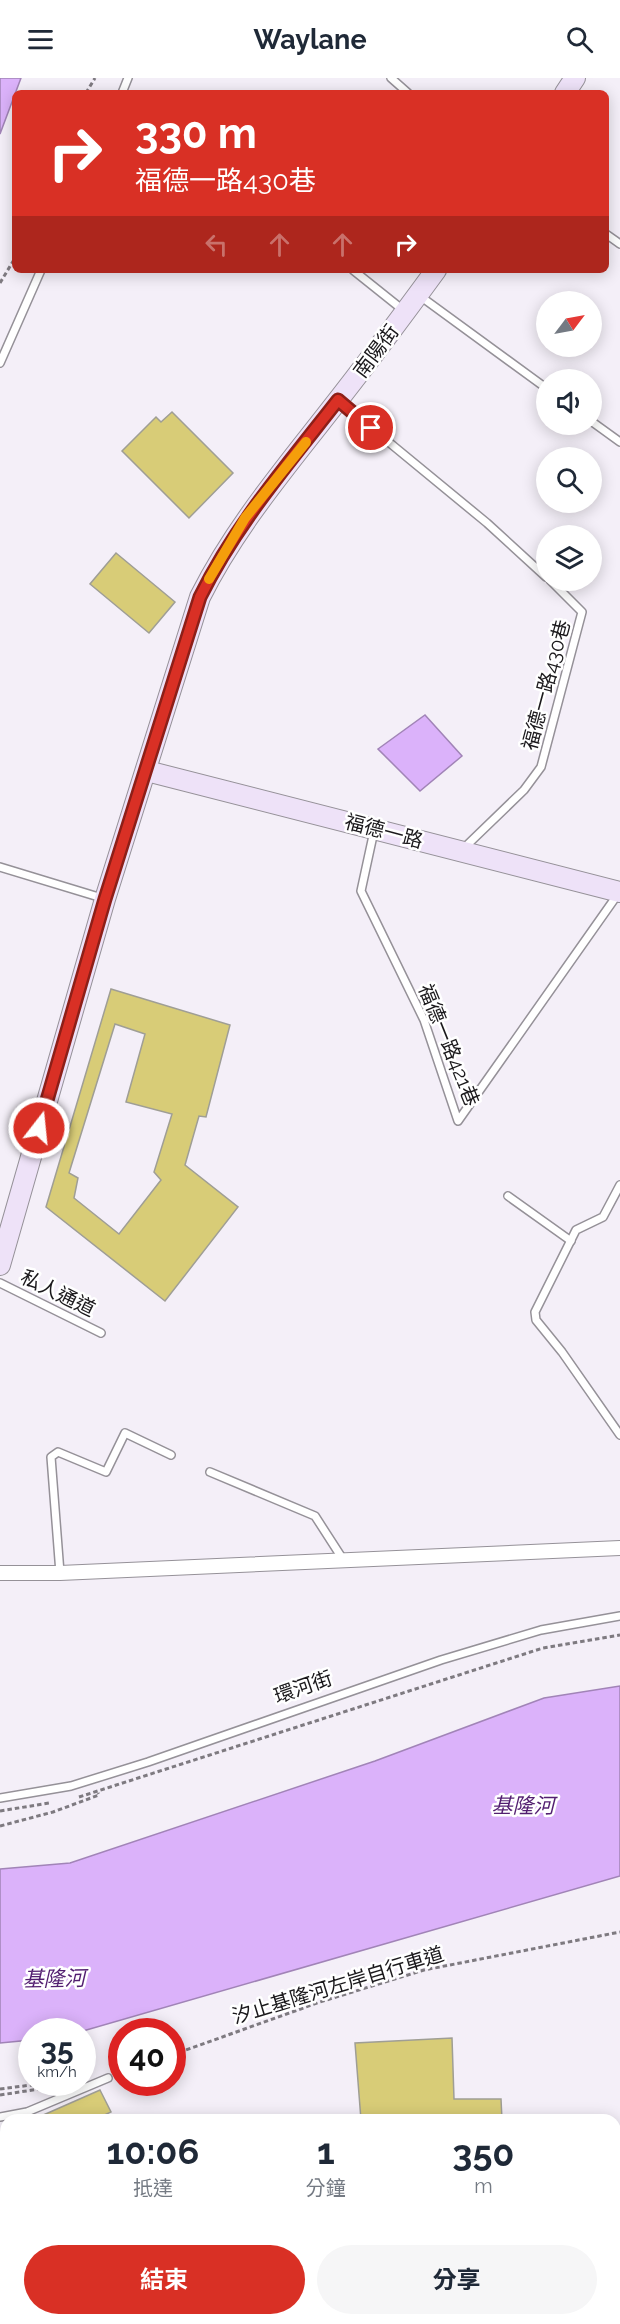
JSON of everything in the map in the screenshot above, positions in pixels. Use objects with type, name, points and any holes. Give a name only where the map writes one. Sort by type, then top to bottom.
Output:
[{"type":"street","name":"南陽街","points":[[0,1265],[105,899],[200,597],[218,561],[245,518],[434,273]]},
{"type":"street","name":"福德一路","points":[[147,771],[620,892]]},
{"type":"street","points":[[0,1574],[620,1548]]},
{"type":"lane","points":[[391,78],[405,90]]},
{"type":"lane","points":[[0,363],[40,273]]},
{"type":"lane","points":[[357,273],[405,312]]},
{"type":"lane","points":[[418,294],[536,381]]},
{"type":"lane","points":[[338,400],[487,523],[536,568]]},
{"type":"lane","points":[[602,429],[620,442]]},
{"type":"lane","name":"福德一路430巷","points":[[460,852],[524,790],[541,767],[582,612],[561,591]]},
{"type":"lane","name":"福德一路421巷","points":[[375,829],[361,891],[424,1020],[458,1121],[620,892]]},
{"type":"lane","points":[[0,867],[105,899]]},
{"type":"lane","points":[[620,1185],[603,1217],[576,1230],[535,1312],[536,1320],[562,1352],[620,1435]]},
{"type":"lane","points":[[508,1196],[571,1241]]},
{"type":"lane","name":"私人通道","points":[[0,1283],[101,1333]]},
{"type":"lane","points":[[60,1573],[51,1457],[58,1452],[106,1472],[125,1433],[171,1455]]},
{"type":"lane","points":[[210,1472],[315,1516],[344,1561]]},
{"type":"lane","name":"環河街","points":[[0,1798],[71,1786],[137,1766],[441,1660],[541,1629],[620,1616]]},
{"type":"lane","points":[[20,2114],[108,2078]]},
{"type":"path","points":[[0,284],[12,263]]},
{"type":"path","points":[[0,1826],[53,1812],[99,1795],[98,1793],[543,1648],[620,1635]]},
{"type":"path","name":"汐止基隆河左岸自行車道","points":[[186,2050],[320,2002],[424,1970],[620,1932]]},
{"type":"path","points":[[0,2089],[18,2087]]},
{"type":"path","points":[[0,2095],[18,2092]]},
{"type":"water","points":[[0,78],[21,78],[16,90],[12,90],[12,102],[0,134]]},
{"type":"water","points":[[425,715],[462,756],[420,791],[378,749]]},
{"type":"water","name":"基隆河","points":[[620,1686],[620,1876],[128,2018],[108,2018],[108,2024],[96,2027],[96,2018],[18,2018],[18,2041],[0,2043],[0,1869],[70,1863],[375,1761],[544,1698]]},
{"type":"building","points":[[172,412],[233,473],[189,518],[122,451],[156,417],[161,422]]},
{"type":"building","points":[[116,553],[175,602],[149,633],[90,584]]},
{"type":"building","points":[[111,989],[230,1025],[206,1117],[199,1116],[185,1165],[238,1207],[165,1301],[46,1207]],"holes":[[[115,1024],[145,1034],[126,1102],[172,1114],[154,1172],[161,1180],[119,1234],[74,1198],[78,1178],[69,1173]]]},
{"type":"building","points":[[452,2038],[454,2099],[501,2099],[502,2114],[361,2114],[355,2043]]},
{"type":"building","points":[[100,2090],[111,2112],[107,2114],[46,2114],[86,2096],[96,2096],[96,2092]]},
{"type":"slow traffic","points":[[209,579],[245,518],[306,442]]},
{"type":"route","points":[[39,1128],[105,899],[200,597],[218,561],[245,518],[338,400],[371,428]]}]
